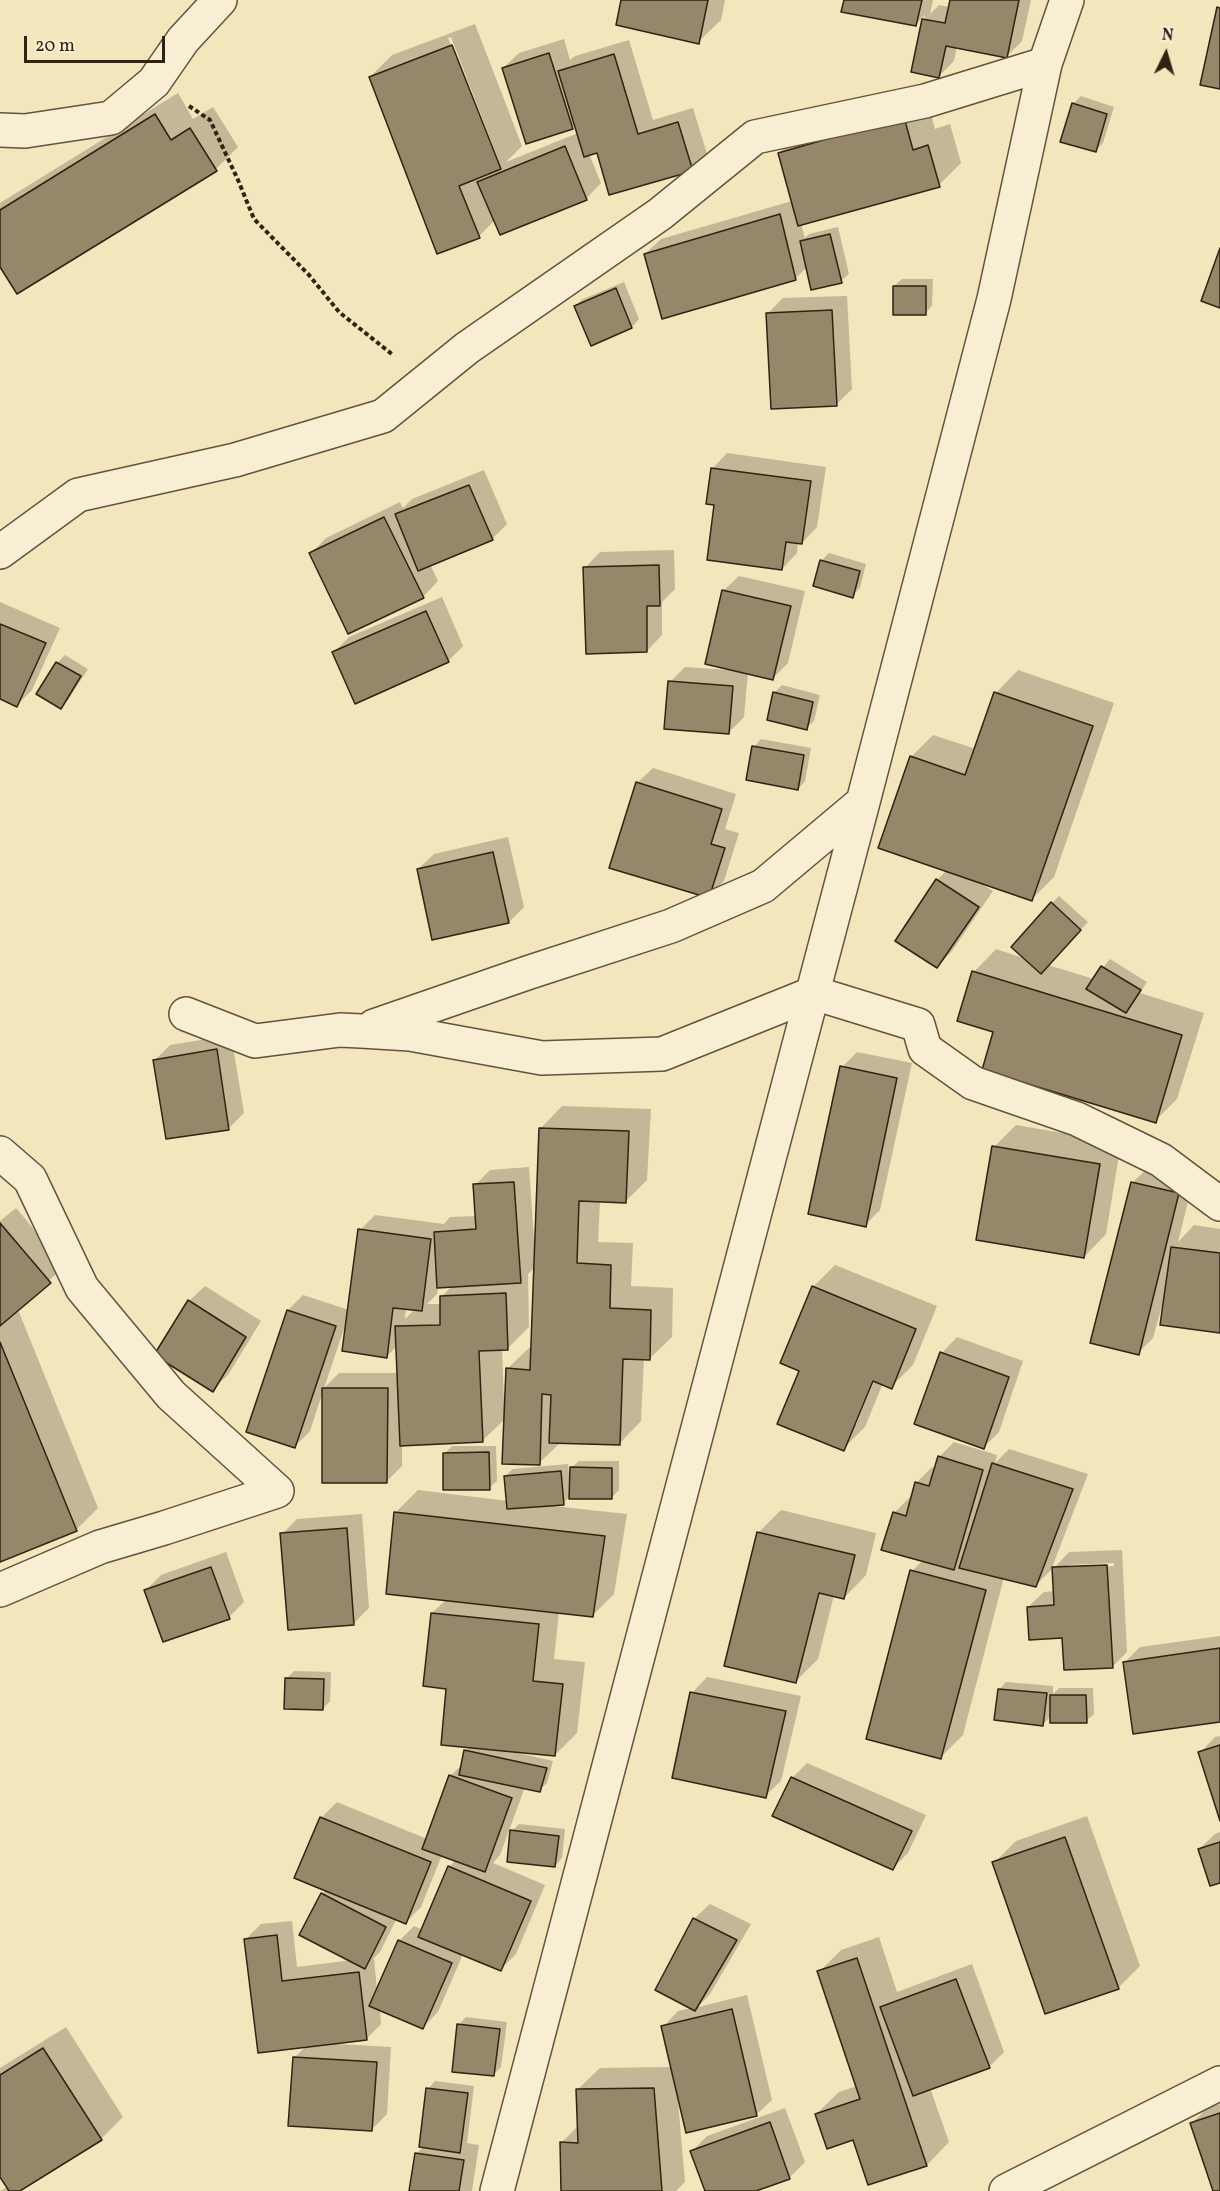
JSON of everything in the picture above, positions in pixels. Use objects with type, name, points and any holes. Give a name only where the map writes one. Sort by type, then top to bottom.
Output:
[{"type":"street","points":[[0,130],[25,131],[111,118],[154,82],[183,40],[219,0]]},
{"type":"street","points":[[497,2191],[814,993],[994,299],[1045,64],[1067,0]]},
{"type":"street","points":[[0,552],[78,495],[235,460],[383,416],[467,348],[660,214],[755,137],[926,101],[1045,64]]},
{"type":"street","points":[[362,1031],[670,926],[763,886],[863,802]]},
{"type":"street","points":[[186,1014],[255,1041],[340,1030],[362,1031],[410,1034],[543,1058],[662,1054],[814,993],[918,1025],[925,1049],[973,1083],[1077,1119],[1161,1160],[1220,1204]]},
{"type":"street","points":[[0,1153],[30,1179],[82,1288],[171,1395],[277,1491],[100,1547],[0,1590]]},
{"type":"street","points":[[1006,2191],[1220,2083]]},
{"type":"path","points":[[154,82],[210,120],[254,219],[309,275],[339,312],[426,381]]},
{"type":"building","points":[[621,0],[708,0],[699,44],[616,25]]},
{"type":"building","points":[[844,0],[922,0],[916,26],[841,12]]},
{"type":"building","points":[[950,0],[1019,0],[1007,58],[946,46],[939,78],[911,72],[922,19],[945,23]]},
{"type":"building","points":[[1217,7],[1220,8],[1220,89],[1200,85]]},
{"type":"building","points":[[452,45],[501,169],[459,186],[480,238],[437,254],[369,77]]},
{"type":"building","points":[[549,53],[573,129],[526,144],[502,68]]},
{"type":"building","points":[[614,54],[638,134],[678,122],[693,171],[609,195],[597,153],[584,157],[558,71]]},
{"type":"building","points":[[1072,103],[1107,114],[1096,152],[1060,142]]},
{"type":"building","points":[[155,114],[171,140],[190,128],[217,171],[17,294],[0,267],[0,210]]},
{"type":"building","points":[[904,117],[913,150],[928,145],[940,187],[798,226],[778,153]]},
{"type":"building","points":[[565,146],[587,200],[500,235],[477,182]]},
{"type":"building","points":[[780,214],[796,280],[662,319],[644,254]]},
{"type":"building","points":[[830,234],[842,283],[811,290],[800,241]]},
{"type":"building","points":[[1220,248],[1220,308],[1201,301]]},
{"type":"building","points":[[893,286],[926,286],[926,315],[893,315]]},
{"type":"building","points":[[616,288],[632,328],[591,346],[574,306]]},
{"type":"building","points":[[832,310],[837,406],[771,409],[766,313]]},
{"type":"building","points":[[711,468],[811,481],[802,544],[786,542],[782,570],[707,560],[714,505],[706,504]]},
{"type":"building","points":[[469,485],[493,540],[418,571],[395,514]]},
{"type":"building","points":[[384,517],[424,598],[348,634],[309,553]]},
{"type":"building","points":[[820,560],[860,571],[853,598],[813,586]]},
{"type":"building","points":[[659,565],[660,606],[647,606],[647,652],[586,654],[583,567]]},
{"type":"building","points":[[722,590],[791,606],[773,680],[705,664]]},
{"type":"building","points":[[426,611],[449,662],[355,704],[332,652]]},
{"type":"building","points":[[0,624],[46,643],[17,707],[0,699]]},
{"type":"building","points":[[56,662],[81,676],[61,709],[36,694]]},
{"type":"building","points":[[668,681],[733,686],[729,734],[664,729]]},
{"type":"building","points":[[773,692],[813,702],[807,730],[767,720]]},
{"type":"building","points":[[994,692],[1093,726],[1032,901],[878,848],[910,756],[965,775]]},
{"type":"building","points":[[752,746],[804,755],[798,790],[746,780]]},
{"type":"building","points":[[636,782],[722,809],[711,844],[725,848],[709,898],[609,868]]},
{"type":"building","points":[[493,852],[509,923],[432,940],[417,869]]},
{"type":"building","points":[[936,879],[979,907],[937,968],[895,941]]},
{"type":"building","points":[[1051,902],[1081,930],[1041,974],[1011,947]]},
{"type":"building","points":[[1101,966],[1141,990],[1126,1013],[1086,989]]},
{"type":"building","points":[[972,971],[1182,1035],[1156,1123],[982,1070],[993,1032],[957,1021]]},
{"type":"building","points":[[217,1049],[229,1130],[166,1139],[153,1060]]},
{"type":"building","points":[[840,1066],[897,1078],[866,1227],[808,1214]]},
{"type":"building","points":[[539,1128],[629,1131],[626,1203],[579,1201],[577,1263],[611,1265],[610,1308],[651,1310],[650,1360],[623,1359],[620,1445],[549,1443],[551,1395],[542,1394],[540,1465],[502,1464],[506,1368],[530,1370]]},
{"type":"building","points":[[992,1146],[1100,1164],[1084,1258],[976,1240]]},
{"type":"building","points":[[514,1182],[521,1283],[437,1288],[434,1232],[476,1229],[473,1184]]},
{"type":"building","points":[[1131,1182],[1179,1193],[1139,1355],[1090,1343]]},
{"type":"building","points":[[0,1223],[51,1283],[0,1326]]},
{"type":"building","points":[[358,1229],[431,1239],[422,1311],[393,1308],[387,1358],[342,1351]]},
{"type":"building","points":[[1171,1247],[1220,1253],[1220,1333],[1160,1325]]},
{"type":"building","points":[[812,1286],[916,1329],[892,1389],[873,1381],[844,1451],[777,1424],[799,1371],[780,1363]]},
{"type":"building","points":[[506,1293],[508,1350],[479,1351],[483,1442],[400,1446],[395,1326],[440,1325],[440,1296]]},
{"type":"building","points":[[188,1300],[246,1337],[213,1392],[154,1355]]},
{"type":"building","points":[[287,1310],[336,1326],[295,1448],[246,1432]]},
{"type":"building","points":[[0,1342],[77,1531],[0,1562]]},
{"type":"building","points":[[940,1352],[1009,1377],[984,1449],[914,1424]]},
{"type":"building","points":[[322,1388],[388,1388],[387,1483],[322,1483]]},
{"type":"building","points":[[489,1452],[490,1490],[443,1490],[443,1453]]},
{"type":"building","points":[[938,1456],[983,1470],[954,1570],[881,1550],[893,1512],[906,1516],[915,1482],[929,1486]]},
{"type":"building","points":[[992,1463],[1073,1489],[1036,1587],[959,1568]]},
{"type":"building","points":[[570,1467],[612,1468],[612,1499],[569,1499]]},
{"type":"building","points":[[561,1471],[564,1505],[507,1509],[504,1476]]},
{"type":"building","points":[[394,1512],[605,1536],[593,1617],[386,1594]]},
{"type":"building","points":[[347,1528],[354,1625],[288,1630],[280,1533]]},
{"type":"building","points":[[757,1532],[855,1555],[844,1599],[819,1593],[796,1683],[724,1666]]},
{"type":"building","points":[[1107,1565],[1113,1668],[1064,1670],[1062,1638],[1029,1640],[1027,1607],[1054,1605],[1052,1567]]},
{"type":"building","points":[[211,1567],[230,1619],[163,1642],[144,1590]]},
{"type":"building","points":[[910,1570],[986,1590],[941,1759],[866,1739]]},
{"type":"building","points":[[431,1613],[539,1624],[533,1681],[563,1684],[555,1756],[441,1745],[446,1689],[423,1686]]},
{"type":"building","points":[[1220,1648],[1220,1722],[1133,1734],[1123,1662]]},
{"type":"building","points":[[285,1678],[324,1679],[323,1710],[284,1709]]},
{"type":"building","points":[[998,1689],[1047,1693],[1043,1726],[994,1720]]},
{"type":"building","points":[[690,1692],[786,1711],[766,1798],[672,1778]]},
{"type":"building","points":[[1050,1695],[1086,1695],[1087,1723],[1050,1723]]},
{"type":"building","points":[[1220,1745],[1220,1821],[1198,1752]]},
{"type":"building","points":[[464,1750],[547,1768],[540,1792],[459,1775]]},
{"type":"building","points":[[449,1775],[512,1798],[485,1872],[422,1849]]},
{"type":"building","points":[[791,1777],[912,1831],[893,1870],[772,1816]]},
{"type":"building","points":[[320,1817],[431,1862],[406,1924],[294,1878]]},
{"type":"building","points":[[510,1830],[559,1836],[555,1867],[507,1862]]},
{"type":"building","points":[[1065,1837],[1119,1989],[1045,2014],[992,1862]]},
{"type":"building","points":[[1220,1842],[1220,1883],[1210,1886],[1198,1849]]},
{"type":"building","points":[[448,1866],[531,1901],[501,1971],[418,1937]]},
{"type":"building","points":[[321,1893],[386,1927],[365,1969],[299,1935]]},
{"type":"building","points":[[693,1918],[737,1940],[695,2011],[655,1990]]},
{"type":"building","points":[[277,1935],[282,1981],[359,1972],[367,2040],[258,2053],[244,1939]]},
{"type":"building","points":[[398,1940],[452,1963],[423,2029],[369,2006]]},
{"type":"building","points":[[857,1958],[927,2166],[868,2185],[853,2140],[827,2149],[815,2114],[860,2099],[817,1971]]},
{"type":"building","points":[[956,1979],[990,2068],[913,2096],[880,2007]]},
{"type":"building","points":[[732,2009],[757,2116],[686,2133],[661,2026]]},
{"type":"building","points":[[457,2024],[500,2029],[494,2076],[452,2072]]},
{"type":"building","points":[[43,2048],[102,2140],[20,2191],[9,2191],[0,2177],[0,2075]]},
{"type":"building","points":[[293,2057],[377,2062],[372,2131],[288,2126]]},
{"type":"building","points":[[426,2088],[468,2093],[460,2153],[419,2147]]},
{"type":"building","points":[[654,2088],[662,2191],[561,2191],[560,2142],[578,2143],[576,2089]]},
{"type":"building","points":[[1220,2113],[1220,2191],[1213,2191],[1190,2123]]},
{"type":"building","points":[[770,2122],[790,2179],[756,2191],[705,2191],[690,2151]]},
{"type":"building","points":[[415,2153],[464,2160],[459,2191],[409,2191]]}]
